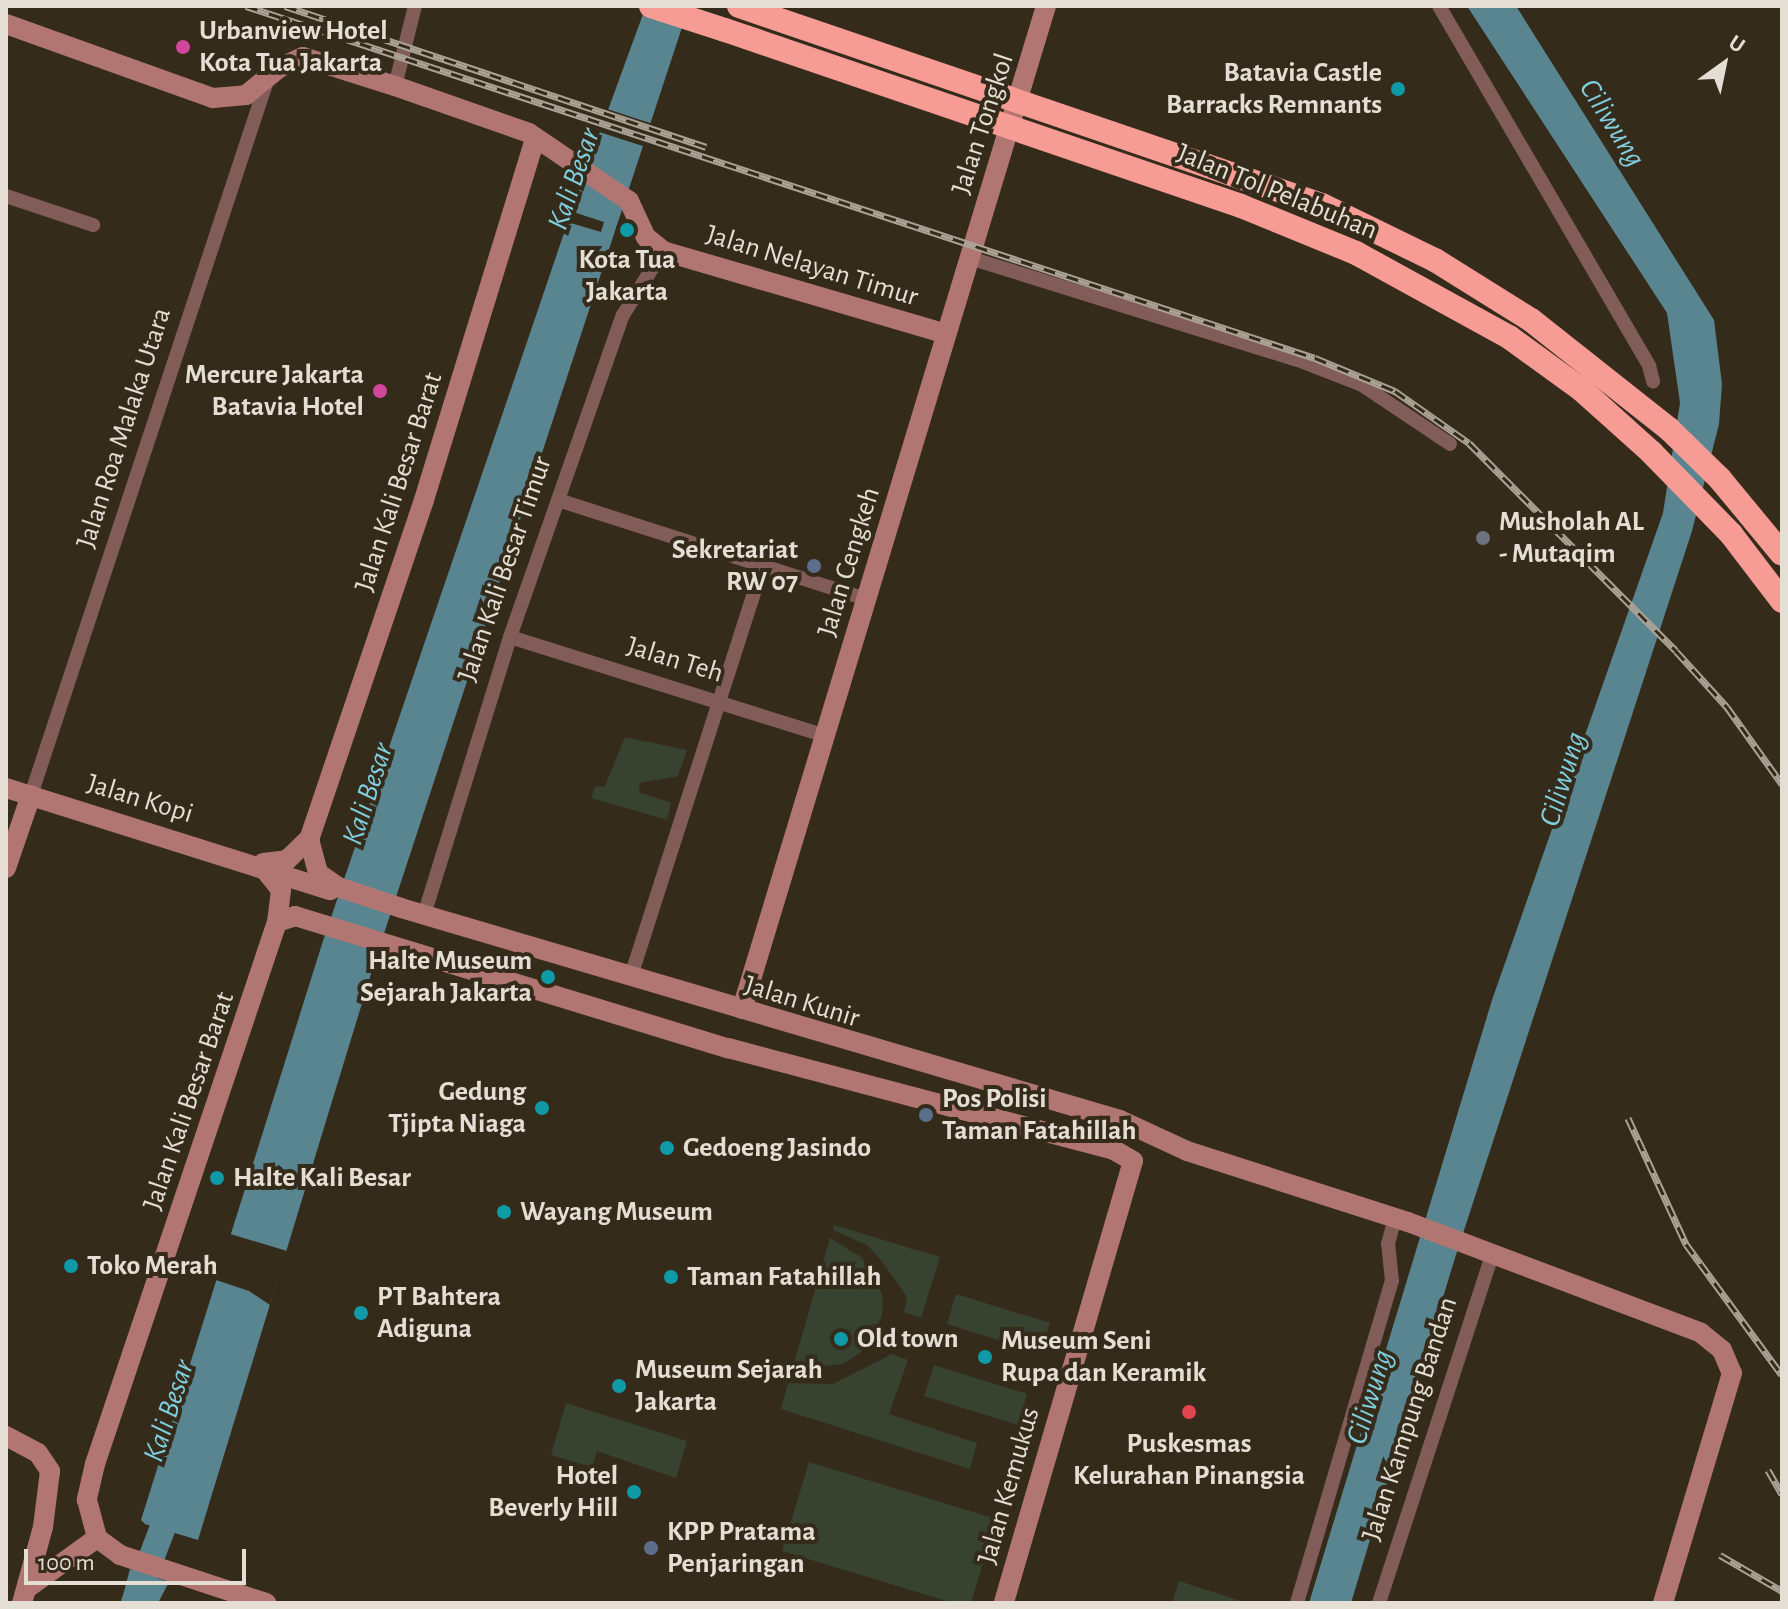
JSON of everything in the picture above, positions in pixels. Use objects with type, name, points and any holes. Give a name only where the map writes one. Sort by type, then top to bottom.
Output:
[{"type":"highway","name":"Jalan Tol Pelabuhan","points":[[651,6],[1241,206],[1411,281],[1509,337],[1602,406],[1702,503],[1782,601]]},
{"type":"highway","name":"Jalan Tol Pelabuhan","points":[[739,6],[1268,184],[1415,249],[1531,320],[1638,402],[1720,479],[1782,554]]},
{"type":"street","points":[[395,86],[415,6]]},
{"type":"street","name":"Jalan Tongkol","points":[[970,258],[1046,6]]},
{"type":"street","points":[[1439,6],[1649,366],[1653,381]]},
{"type":"street","points":[[7,29],[213,98],[246,95],[303,57],[395,86],[522,129],[629,201],[646,237],[663,251]]},
{"type":"street","name":"Jalan Roa Malaka Utara","points":[[31,795],[268,78]]},
{"type":"street","name":"Jalan Kali Besar Barat","points":[[309,839],[424,500],[535,139]]},
{"type":"street","points":[[6,196],[93,225]]},
{"type":"street","name":"Jalan Nelayan Timur","points":[[663,251],[946,334]]},
{"type":"street","name":"Jalan Kali Besar Timur","points":[[424,915],[510,637],[623,315],[663,251]]},
{"type":"street","points":[[970,258],[1097,295],[1362,385],[1450,444]]},
{"type":"street","name":"Jalan Cengkeh","points":[[742,1009],[970,258]]},
{"type":"street","points":[[558,500],[866,599]]},
{"type":"street","points":[[631,976],[763,566]]},
{"type":"street","name":"Jalan Teh","points":[[510,637],[825,736]]},
{"type":"street","name":"Jalan Kopi","points":[[6,788],[259,863]]},
{"type":"street","points":[[6,868],[31,795]]},
{"type":"street","points":[[259,863],[287,860],[309,839]]},
{"type":"street","points":[[309,839],[310,859],[333,886]]},
{"type":"street","points":[[259,863],[400,909]]},
{"type":"street","name":"Jalan Kali Besar Barat","points":[[97,1538],[87,1500],[95,1464],[277,922],[281,890],[259,863]]},
{"type":"street","name":"Jalan Kunir","points":[[400,909],[1120,1120],[1187,1151],[1401,1220],[1483,1250]]},
{"type":"street","name":"Jalan Kunir","points":[[400,909],[1109,1125],[1185,1158],[1328,1197]]},
{"type":"street","name":"Jalan Kemukus","points":[[277,922],[290,915],[728,1048],[1128,1157],[1132,1168],[1004,1603]]},
{"type":"street","points":[[1297,1603],[1392,1281],[1388,1244],[1401,1220]]},
{"type":"street","points":[[1483,1250],[1701,1333],[1729,1361],[1729,1389],[1663,1603]]},
{"type":"street","name":"Jalan Kampung Bandan","points":[[1379,1603],[1483,1250]]},
{"type":"street","points":[[6,1436],[38,1453],[50,1471],[43,1527],[22,1598]]},
{"type":"street","points":[[6,1600],[22,1598],[97,1538],[120,1555],[266,1603]]},
{"type":"green space","points":[[625,737],[687,750],[678,776],[640,783],[639,792],[671,803],[667,820],[591,798],[595,787],[605,786]]},
{"type":"green space","points":[[834,1225],[940,1257],[921,1318],[904,1312],[907,1297],[867,1245],[833,1230]]},
{"type":"green space","points":[[830,1238],[861,1257],[875,1277],[883,1297],[882,1316],[863,1351],[843,1364],[792,1370]]},
{"type":"green space","points":[[956,1294],[1050,1323],[1040,1353],[947,1324]]},
{"type":"green space","points":[[892,1354],[908,1360],[889,1414],[977,1443],[970,1469],[781,1409],[788,1383],[833,1384]]},
{"type":"green space","points":[[934,1365],[1027,1394],[1018,1425],[924,1396]]},
{"type":"green space","points":[[566,1403],[687,1441],[676,1478],[597,1451],[592,1467],[551,1455]]},
{"type":"green space","points":[[809,1462],[996,1519],[971,1603],[953,1603],[782,1551]]},
{"type":"green space","points":[[1179,1581],[1247,1603],[1172,1603]]},
{"type":"water","points":[[646,6],[689,6],[374,964],[198,1540],[145,1524],[141,1520],[322,944],[578,192]]},
{"type":"water","points":[[1467,6],[1516,6],[1714,320],[1722,384],[1719,424],[1692,531],[1454,1261],[1351,1603],[1309,1603],[1492,1000],[1663,513],[1680,403],[1667,313]]},
{"type":"water","points":[[130,1569],[169,1582],[158,1603],[121,1603]]},
{"type":"pier","points":[[604,108],[656,125],[649,148],[596,131]]},
{"type":"pier","points":[[567,210],[604,222],[601,232],[564,221]]},
{"type":"pier","points":[[227,1233],[287,1251],[270,1305],[249,1291],[213,1279]]},
{"type":"waterway","name":"Kali Besar","points":[[134,1603],[174,1498]]},
{"type":"railway","points":[[246,6],[1315,358],[1395,391],[1469,443],[1676,651],[1727,707],[1782,784]]},
{"type":"railway","points":[[285,6],[706,147]]},
{"type":"railway","points":[[1628,1118],[1686,1244],[1782,1375]]},
{"type":"railway","points":[[1768,1470],[1782,1494]]},
{"type":"railway","points":[[1720,1555],[1782,1591]]},
{"type":"place","name":"Urbanview Hotel Kota Tua Jakarta","points":[[183,47]]},
{"type":"place","name":"Batavia Castle Barracks Remnants","points":[[1398,89]]},
{"type":"place","name":"Kota Tua Jakarta","points":[[627,230]]},
{"type":"place","name":"Mercure Jakarta Batavia Hotel","points":[[380,391]]},
{"type":"place","name":"Musholah AL - Mutaqim","points":[[1483,538]]},
{"type":"place","name":"Sekretariat RW 07","points":[[814,566]]},
{"type":"place","name":"Halte Museum Sejarah Jakarta","points":[[548,977]]},
{"type":"place","name":"Gedung Tjipta Niaga","points":[[542,1108]]},
{"type":"place","name":"Pos Polisi Taman Fatahillah","points":[[926,1115]]},
{"type":"place","name":"Gedoeng Jasindo","points":[[667,1148]]},
{"type":"place","name":"Halte Kali Besar","points":[[217,1178]]},
{"type":"place","name":"Wayang Museum","points":[[504,1212]]},
{"type":"place","name":"Toko Merah","points":[[71,1266]]},
{"type":"place","name":"Taman Fatahillah","points":[[671,1277]]},
{"type":"place","name":"PT Bahtera Adiguna","points":[[361,1313]]},
{"type":"place","name":"Old town","points":[[841,1339]]},
{"type":"place","name":"Museum Seni Rupa dan Keramik","points":[[985,1357]]},
{"type":"place","name":"Museum Sejarah Jakarta","points":[[619,1386]]},
{"type":"place","name":"Puskesmas Kelurahan Pinangsia","points":[[1189,1412]]},
{"type":"place","name":"Hotel Beverly Hill","points":[[634,1492]]},
{"type":"place","name":"KPP Pratama Penjaringan","points":[[651,1548]]},
{"type":"water label","name":"Ciliwung","points":[[1612,123]]},
{"type":"water label","name":"Ciliwung","points":[[1563,779]]},
{"type":"water label","name":"Ciliwung","points":[[1370,1397]]}]
